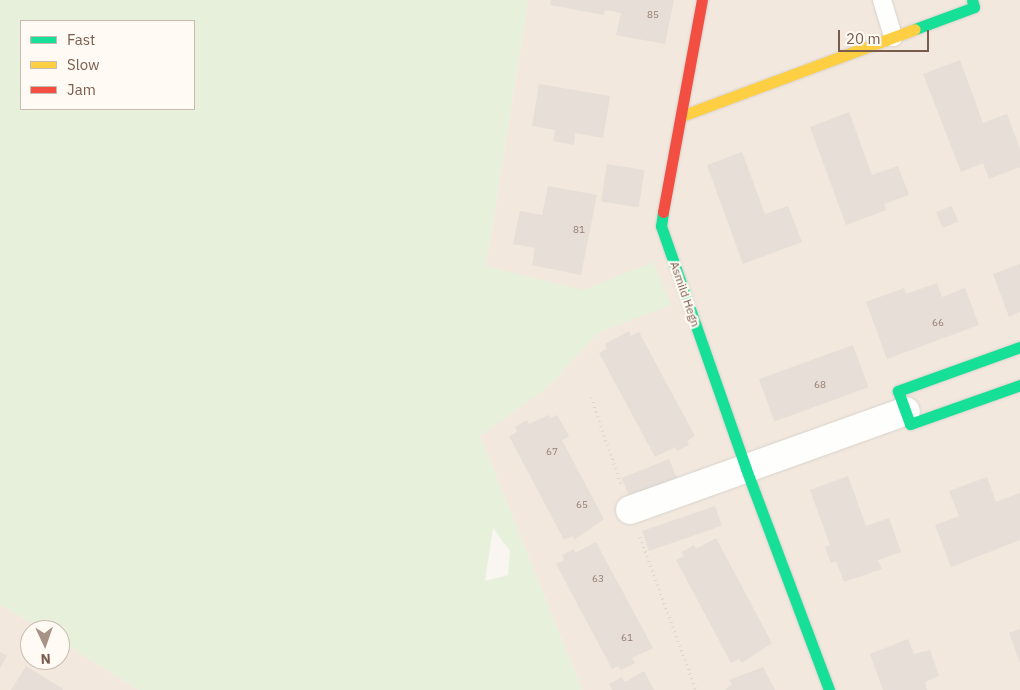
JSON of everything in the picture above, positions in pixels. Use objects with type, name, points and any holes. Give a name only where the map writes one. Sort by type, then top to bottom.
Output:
[{"type":"street","name":"Asmild Hegn","points":[[702,0],[684,115],[661,226],[746,469],[829,690]]},
{"type":"street","points":[[684,115],[974,7],[972,0]]},
{"type":"street","points":[[1020,347],[898,391],[910,424],[1020,385]]},
{"type":"street","points":[[630,510],[906,411]]},
{"type":"lane","points":[[882,0],[893,37]]},
{"type":"path","points":[[591,397],[696,690]]},
{"type":"shaded area","points":[[528,0],[1020,0],[1020,690],[582,690],[480,436],[486,266]]},
{"type":"shaded area","points":[[0,604],[26,620],[20,620],[20,670],[70,670],[70,647],[139,690],[0,690]]},
{"type":"green space","points":[[0,0],[528,0],[486,266],[583,290],[653,262],[671,305],[599,332],[548,387],[480,436],[582,690],[139,690],[70,647],[70,620],[26,620],[0,604]],"holes":[[[493,528],[510,551],[508,575],[485,581]]]},
{"type":"building","points":[[551,0],[674,0],[665,44],[616,35],[621,13],[605,10],[604,15],[550,5]]},
{"type":"building","points":[[960,60],[983,123],[1007,114],[1020,149],[1020,167],[989,179],[983,163],[961,172],[923,74]]},
{"type":"building","points":[[539,84],[610,96],[603,138],[575,133],[574,145],[553,141],[555,130],[532,126]]},
{"type":"building","points":[[849,112],[872,175],[898,166],[909,195],[884,204],[886,210],[846,225],[810,127]]},
{"type":"building","points":[[742,152],[765,214],[788,206],[802,242],[743,264],[707,165]]},
{"type":"building","points":[[607,164],[645,170],[639,207],[601,202]]},
{"type":"building","points":[[548,186],[597,195],[581,275],[532,265],[535,248],[513,244],[520,211],[542,215]]},
{"type":"building","points":[[952,206],[958,222],[942,228],[936,212]]},
{"type":"building","points":[[1020,264],[1020,312],[1009,317],[993,274]]},
{"type":"building","points":[[937,283],[942,297],[965,288],[979,325],[887,359],[866,302],[904,288],[906,294]]},
{"type":"building","points":[[629,331],[631,336],[639,332],[695,436],[687,441],[689,445],[677,451],[675,447],[655,457],[599,353],[607,349],[605,344]]},
{"type":"building","points":[[853,345],[868,387],[774,421],[759,379]]},
{"type":"building","points":[[549,415],[551,418],[557,415],[569,436],[562,440],[604,519],[574,540],[573,536],[564,540],[509,436],[517,432],[515,427],[527,420],[529,424]]},
{"type":"building","points":[[669,459],[678,481],[631,500],[622,478]]},
{"type":"building","points":[[848,476],[866,526],[889,518],[901,552],[878,560],[882,569],[844,582],[836,561],[831,563],[825,547],[830,545],[810,490]]},
{"type":"building","points":[[987,477],[996,502],[1020,493],[1020,540],[951,567],[935,525],[959,516],[949,491]]},
{"type":"building","points":[[715,506],[722,526],[649,551],[642,531]]},
{"type":"building","points":[[716,538],[772,643],[742,663],[739,659],[731,663],[676,560],[684,556],[682,552],[694,545],[696,549]]},
{"type":"building","points":[[596,542],[653,648],[632,658],[635,663],[621,670],[618,666],[612,669],[556,564],[564,560],[562,555],[574,549],[575,553]]},
{"type":"building","points":[[1020,629],[1020,663],[1009,633]]},
{"type":"building","points":[[908,639],[914,654],[930,650],[939,676],[925,682],[927,690],[883,690],[870,654]]},
{"type":"building","points":[[0,652],[7,656],[0,668]]},
{"type":"building","points":[[763,667],[775,690],[725,690],[732,684],[729,680]]},
{"type":"building","points":[[24,670],[32,670],[63,689],[62,690],[11,690]]},
{"type":"building","points":[[644,671],[654,690],[612,690],[609,684],[622,677],[625,682]]},
{"type":"traffic: fast","points":[[915,29],[974,7],[972,0]]},
{"type":"traffic: fast","points":[[663,212],[661,226],[746,469],[829,690]]},
{"type":"traffic: fast","points":[[1020,347],[898,391],[910,424],[1020,385]]},
{"type":"traffic: slow","points":[[684,115],[915,29]]},
{"type":"traffic: jam","points":[[663,212],[702,0]]}]
